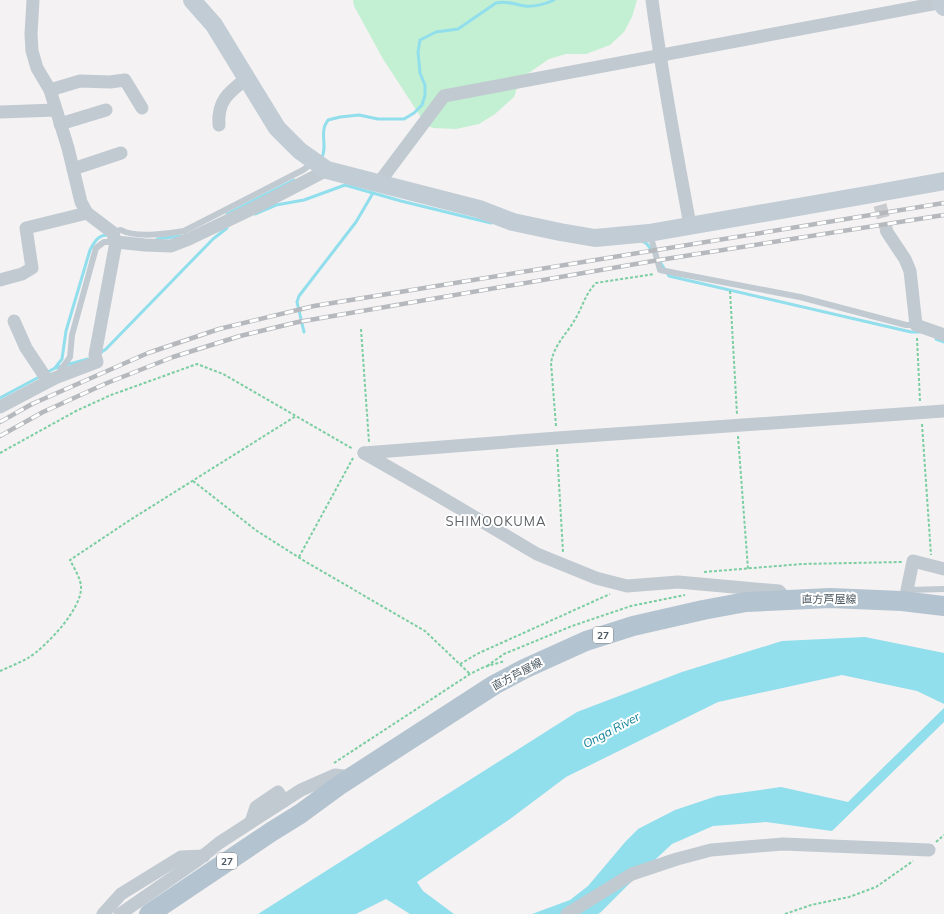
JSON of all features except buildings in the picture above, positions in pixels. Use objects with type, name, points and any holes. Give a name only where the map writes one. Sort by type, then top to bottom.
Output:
[{"type":"main road","name":"直方芦屋線","points":[[149,914],[300,814],[352,777],[494,685],[529,666],[586,640],[633,626],[746,602],[786,599],[905,596],[944,606]]},
{"type":"street","points":[[33,0],[32,50],[37,68],[50,90],[81,202],[87,213],[114,237],[145,246],[171,246],[189,239],[225,216],[321,165]]},
{"type":"street","points":[[192,0],[214,25],[277,128],[300,151],[321,165],[378,184],[479,209],[514,222],[595,238],[649,233],[690,225],[879,199],[944,181]]},
{"type":"street","points":[[652,0],[659,56],[690,225]]},
{"type":"street","points":[[378,184],[444,96],[943,3]]},
{"type":"street","points":[[219,125],[221,106],[224,98],[233,88],[246,79]]},
{"type":"street","points":[[50,90],[80,81],[110,82],[125,80],[142,108]]},
{"type":"street","points":[[0,112],[56,110]]},
{"type":"street","points":[[60,124],[106,110]]},
{"type":"street","points":[[73,169],[121,153]]},
{"type":"street","points":[[0,280],[22,274],[32,268],[26,228],[87,213]]},
{"type":"street","points":[[887,232],[905,259],[910,271],[916,325],[944,335]]},
{"type":"street","points":[[0,407],[52,379],[97,362],[95,355],[114,237]]},
{"type":"street","points":[[14,321],[26,348],[52,379]]},
{"type":"street","points":[[364,453],[944,411]]},
{"type":"street","points":[[364,453],[537,554],[596,578],[627,586],[678,582],[778,591],[786,599]]},
{"type":"street","points":[[905,596],[913,561],[938,567]]},
{"type":"street","points":[[120,914],[204,856],[219,843],[301,790],[335,775],[352,777]]},
{"type":"street","points":[[567,914],[632,874],[677,859],[711,850],[782,844],[930,850]]},
{"type":"street","points":[[103,914],[121,894],[181,856],[204,856]]},
{"type":"lane","points":[[649,233],[660,270],[800,297],[906,325],[916,325]]},
{"type":"lane","points":[[52,379],[70,357],[72,335],[96,248],[114,237]]},
{"type":"lane","points":[[905,596],[944,589]]},
{"type":"path","points":[[564,565],[551,363],[552,353],[577,317],[590,289],[596,283],[653,274],[660,270]]},
{"type":"path","points":[[916,325],[921,413],[938,567]]},
{"type":"path","points":[[298,557],[364,453],[361,329]]},
{"type":"path","points":[[0,453],[83,408],[197,364],[223,374],[364,453]]},
{"type":"path","points":[[0,671],[28,658],[52,639],[74,609],[79,598],[81,586],[70,560],[101,541],[130,520],[296,416]]},
{"type":"path","points":[[193,480],[258,531],[298,557],[425,631],[470,674]]},
{"type":"path","points":[[748,569],[802,564],[913,561]]},
{"type":"path","points":[[460,664],[486,650],[575,611],[627,586]]},
{"type":"path","points":[[332,765],[470,674],[484,667],[509,660]]},
{"type":"path","points":[[785,914],[811,905],[849,897],[876,887],[930,850],[944,835]]},
{"type":"green space","points":[[353,0],[637,0],[632,17],[624,32],[610,45],[586,54],[566,54],[549,59],[520,79],[514,97],[495,114],[479,124],[456,129],[433,128],[426,125],[383,59],[354,6]]},
{"type":"water","name":"Onga River","points":[[865,637],[944,653],[944,704],[917,691],[842,675],[718,702],[566,777],[510,819],[417,882],[423,891],[454,914],[410,914],[386,899],[356,914],[258,914],[577,712],[682,672],[782,641]]},
{"type":"water","points":[[944,708],[944,722],[832,831],[766,822],[713,826],[672,844],[598,914],[532,914],[570,900],[588,886],[638,829],[675,810],[717,796],[781,787],[848,802]]},
{"type":"waterway","points":[[321,159],[324,152],[324,128],[328,120],[359,115],[378,119],[404,119],[414,113],[422,105],[425,95],[425,85],[420,73],[418,52],[420,40],[436,32],[458,29],[496,3],[504,2],[532,6],[544,4],[554,0]]},
{"type":"waterway","points":[[227,214],[294,180]]},
{"type":"waterway","points":[[255,214],[276,205],[304,200],[345,185],[401,201],[491,223]]},
{"type":"waterway","points":[[304,332],[297,302],[299,296],[356,222],[373,193]]},
{"type":"waterway","points":[[100,353],[106,349],[213,239],[227,228]]},
{"type":"waterway","points":[[46,373],[55,368],[62,359],[66,331],[90,250],[97,239],[108,235]]},
{"type":"waterway","points":[[157,239],[181,236]]},
{"type":"waterway","points":[[642,241],[647,244],[653,252]]},
{"type":"waterway","points":[[660,262],[669,276],[911,332],[920,332]]},
{"type":"waterway","points":[[936,339],[944,342]]},
{"type":"waterway","points":[[55,368],[88,359]]},
{"type":"waterway","points":[[0,398],[41,376]]},
{"type":"tunnel","points":[[880,205],[887,232]]},
{"type":"railway","points":[[0,422],[32,404],[148,353],[219,329],[314,306],[944,203]]},
{"type":"railway","points":[[0,436],[43,412],[107,383],[173,357],[240,336],[298,322],[653,261],[944,215]]},
{"type":"district","name":"SHIMOOKUMA","points":[[496,521]]}]
